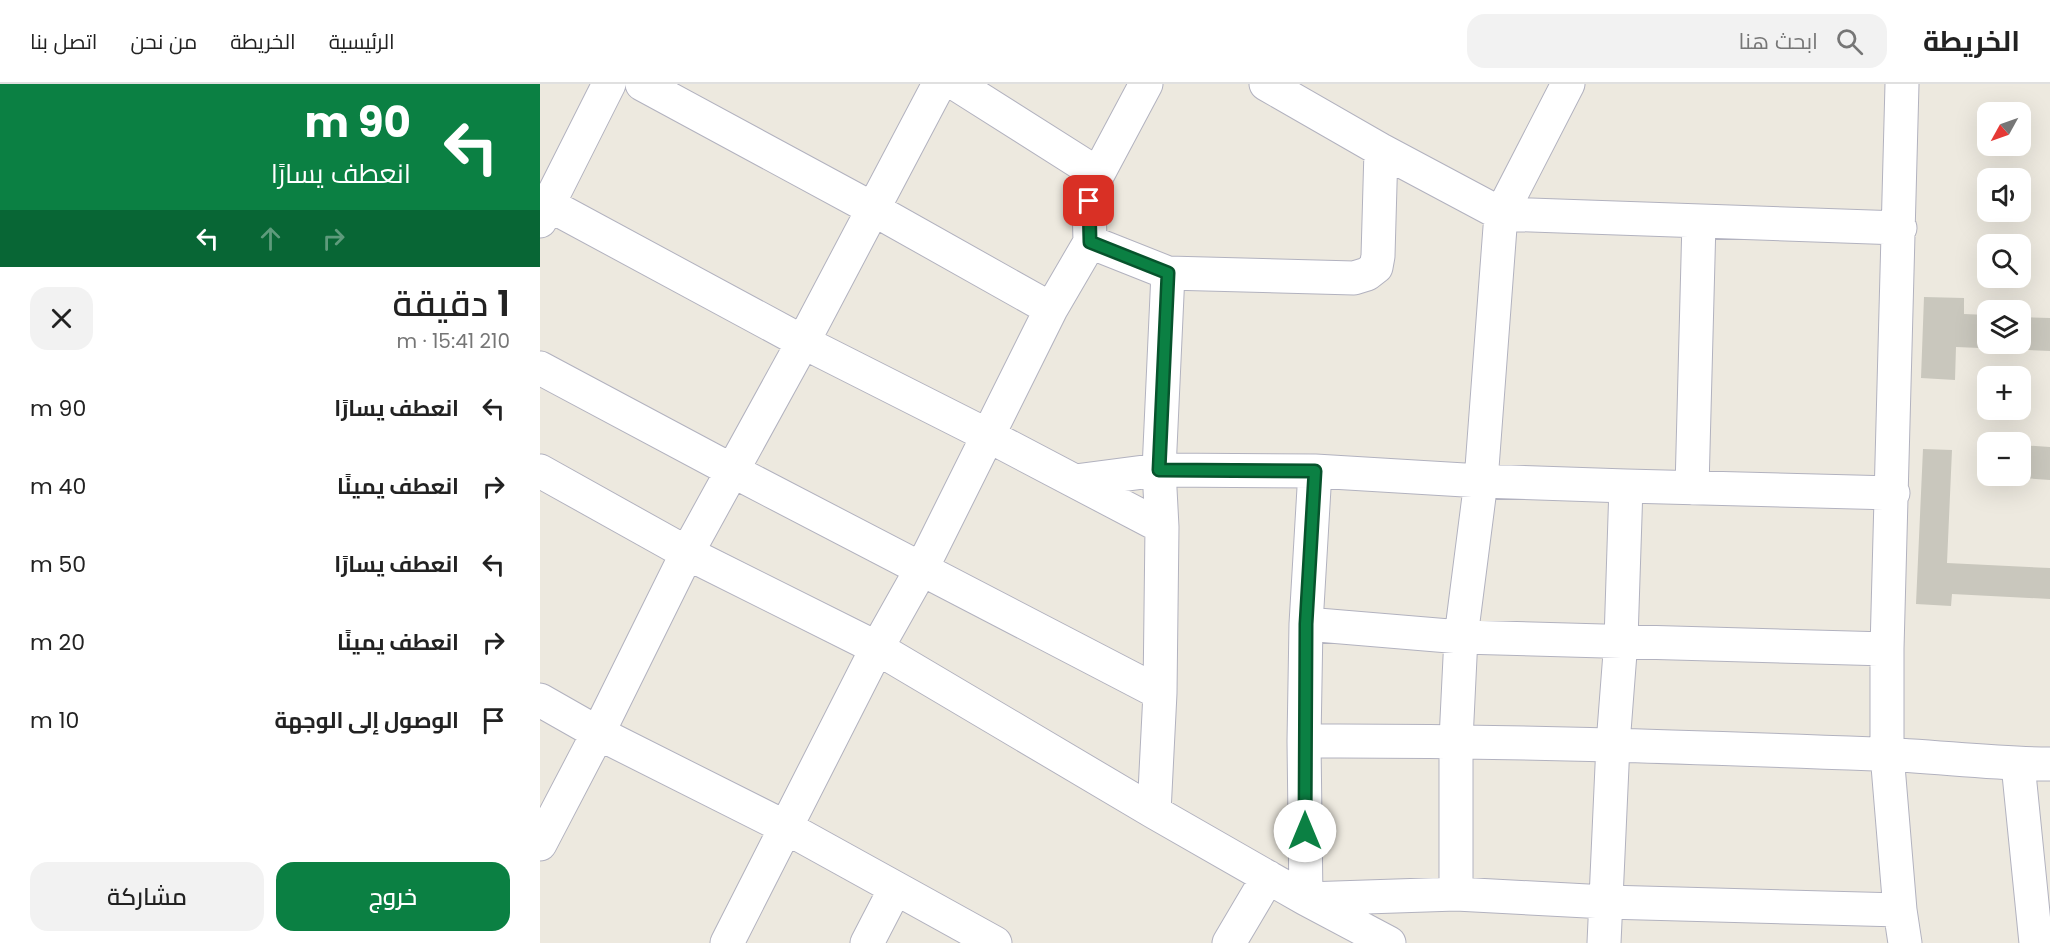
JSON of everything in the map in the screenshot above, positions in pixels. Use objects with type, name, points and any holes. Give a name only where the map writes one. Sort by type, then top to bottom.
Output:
[{"type":"street","points":[[609,84],[543,209],[987,435],[1162,527]]},
{"type":"street","points":[[642,84],[873,209],[1051,309]]},
{"type":"street","points":[[540,844],[687,553],[803,342],[939,84]]},
{"type":"street","points":[[956,84],[1098,174]]},
{"type":"street","points":[[727,943],[877,648],[922,568],[1051,309],[1090,242],[1089,201],[1098,174],[1146,84]]},
{"type":"street","points":[[1266,84],[1381,150],[1502,214],[1900,228]]},
{"type":"street","points":[[1456,894],[1456,740],[1461,637],[1481,481],[1502,214],[1568,84]]},
{"type":"street","points":[[1902,84],[1893,493],[1887,649],[1887,754],[1900,910],[1905,943]]},
{"type":"street","points":[[1090,242],[1168,273],[1354,278],[1367,274],[1376,267],[1378,256],[1381,150]]},
{"type":"street","points":[[1692,488],[1699,221]]},
{"type":"street","points":[[1154,812],[1160,693],[1162,527],[1159,470],[1168,273]]},
{"type":"street","points":[[540,368],[1160,693]]},
{"type":"street","points":[[1074,481],[1159,470],[1315,471],[1481,481],[1893,493]]},
{"type":"street","points":[[540,471],[687,553],[877,648],[1154,812],[1306,899],[1389,943]]},
{"type":"street","points":[[1306,899],[1306,624],[1315,471]]},
{"type":"street","points":[[1604,943],[1613,744],[1622,640],[1626,486]]},
{"type":"street","points":[[1306,624],[1461,637],[1887,649]]},
{"type":"street","points":[[540,700],[787,828],[995,943]]},
{"type":"street","points":[[1305,741],[1456,740],[1613,744],[1887,754],[2034,764],[2036,943]]},
{"type":"street","points":[[1229,943],[1268,877]]},
{"type":"street","points":[[867,943],[895,889]]},
{"type":"street","points":[[1306,899],[1456,894],[1606,902],[1900,910]]},
{"type":"building","points":[[1924,297],[1964,298],[1964,314],[1977,315],[1977,348],[1956,347],[1955,380],[1921,378]]},
{"type":"building","points":[[2031,317],[2050,318],[2050,351],[2031,350]]},
{"type":"building","points":[[2031,446],[2050,447],[2050,480],[2031,479]]},
{"type":"building","points":[[1923,449],[1952,450],[1947,563],[2050,568],[2050,599],[1952,594],[1951,606],[1916,604]]},
{"type":"route","points":[[1089,201],[1090,242],[1168,273],[1159,470],[1315,471],[1306,624],[1305,831]]}]
